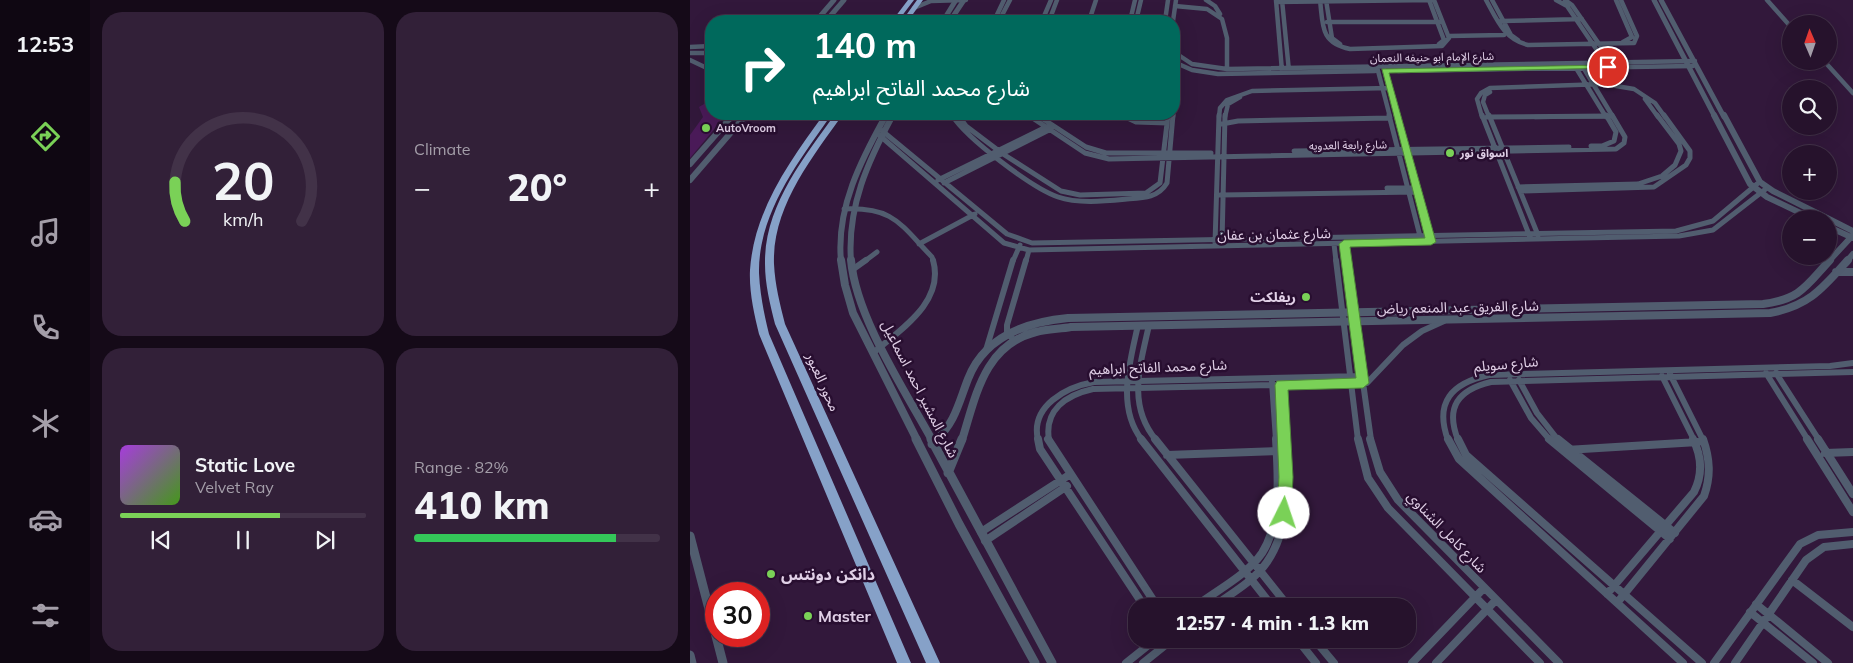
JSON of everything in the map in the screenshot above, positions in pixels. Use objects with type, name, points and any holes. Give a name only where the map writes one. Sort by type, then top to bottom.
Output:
[{"type":"highway","points":[[900,15],[911,0]]},
{"type":"highway","points":[[909,15],[920,0]]},
{"type":"highway","points":[[824,120],[787,170],[768,207],[759,234],[754,261],[756,305],[764,334],[904,663]]},
{"type":"highway","name":"محور العبور","points":[[835,120],[802,165],[782,201],[771,240],[769,261],[772,296],[780,324],[933,663]]},
{"type":"street","points":[[914,8],[931,1],[964,0]]},
{"type":"street","points":[[954,15],[964,0]]},
{"type":"street","points":[[997,15],[1004,0]]},
{"type":"street","points":[[1002,15],[1010,0]]},
{"type":"street","points":[[1045,15],[1051,0]]},
{"type":"street","points":[[1051,15],[1057,0]]},
{"type":"street","points":[[1091,15],[1096,0]]},
{"type":"street","points":[[1131,15],[1135,0]]},
{"type":"street","points":[[1137,15],[1141,0]]},
{"type":"street","points":[[1166,15],[1168,0]]},
{"type":"street","points":[[1174,15],[1176,0]]},
{"type":"street","points":[[1188,6],[1206,0],[1215,6],[1225,21],[1227,30],[1227,69]]},
{"type":"street","points":[[1282,70],[1276,1],[1432,0],[1449,36],[1447,43],[1437,47],[1373,47],[1336,43],[1332,38],[1326,1]]},
{"type":"street","points":[[1486,0],[1504,35],[1513,42],[1528,46],[1624,42],[1632,37],[1616,0]]},
{"type":"street","points":[[1492,0],[1511,35],[1522,41],[1627,44],[1637,40],[1621,0]]},
{"type":"street","points":[[1556,0],[1567,6],[1614,65]]},
{"type":"street","points":[[1565,0],[1572,5],[1582,20],[1607,65]]},
{"type":"street","points":[[1654,0],[1753,188],[1795,210]]},
{"type":"street","points":[[1662,0],[1760,182],[1767,188],[1811,210]]},
{"type":"street","points":[[1766,0],[1782,15]]},
{"type":"street","points":[[1771,0],[1784,15]]},
{"type":"street","points":[[947,15],[956,1]]},
{"type":"street","points":[[1283,1],[1289,70]]},
{"type":"street","points":[[1320,1],[1327,39],[1335,46],[1350,49],[1437,45],[1444,40],[1441,22]]},
{"type":"street","points":[[821,15],[833,2],[843,2]]},
{"type":"street","points":[[831,15],[843,2]]},
{"type":"street","points":[[1175,6],[1188,6],[1220,14]]},
{"type":"street","points":[[1497,21],[1582,20]]},
{"type":"street","points":[[1324,23],[1441,22]]},
{"type":"street","points":[[1449,36],[1504,35]]},
{"type":"street","points":[[690,47],[705,46]]},
{"type":"street","points":[[690,53],[705,53]]},
{"type":"street","name":"شارع الإمام ابو حنيفه النعمان","points":[[1180,57],[1194,64],[1227,69],[1282,70],[1576,68],[1607,65]]},
{"type":"street","points":[[690,60],[705,67]]},
{"type":"street","name":"شارع الإمام ابو حنيفه النعمان","points":[[1384,69],[1696,64]]},
{"type":"street","name":"شارع الإمام ابو حنيفه النعمان","points":[[1180,65],[1192,70],[1209,73],[1282,70]]},
{"type":"street","name":"شارع رابعة العدويه","points":[[1503,150],[1594,146],[1609,144],[1614,141],[1616,132],[1591,87],[1583,67]]},
{"type":"street","name":"شارع رابعة العدويه","points":[[1042,120],[1085,153],[1101,158],[1218,154],[1616,149],[1624,143],[1625,137],[1613,116],[1576,68]]},
{"type":"street","points":[[1378,69],[1421,239]]},
{"type":"street","points":[[1384,69],[1430,239]]},
{"type":"street","points":[[1832,70],[1853,93]]},
{"type":"street","points":[[1837,70],[1853,87]]},
{"type":"street","points":[[1519,189],[1638,184],[1653,181],[1677,164],[1682,154],[1680,144],[1652,99],[1634,90],[1619,86],[1492,88],[1480,94],[1477,99],[1503,150],[1519,189],[1539,236]]},
{"type":"street","points":[[1215,243],[1219,124],[1228,104],[1239,97],[1253,94],[1390,90]]},
{"type":"street","points":[[1519,189],[1641,189],[1659,185],[1686,165],[1691,155],[1686,144],[1660,113]]},
{"type":"street","points":[[1486,117],[1613,116]]},
{"type":"street","points":[[1486,117],[1496,150],[1530,236]]},
{"type":"street","points":[[1222,118],[1238,121],[1390,118]]},
{"type":"street","points":[[1222,118],[1225,124],[1222,243]]},
{"type":"street","points":[[690,164],[727,120]]},
{"type":"street","points":[[690,180],[742,120]]},
{"type":"street","name":"شارع المشير احمد اسماعيل","points":[[885,120],[851,206],[840,254],[841,273],[853,313],[959,524],[1035,663]]},
{"type":"street","name":"شارع المشير احمد اسماعيل","points":[[880,133],[890,120]]},
{"type":"street","points":[[954,120],[956,124],[995,155],[1046,191],[1056,196],[1076,200],[1140,198],[1161,192],[1167,183],[1173,120]]},
{"type":"street","points":[[960,120],[1001,152],[1053,188],[1080,195],[1139,194],[1152,190],[1160,182],[1167,120]]},
{"type":"street","name":"شارع رابعة العدويه","points":[[1037,120],[1050,127]]},
{"type":"street","points":[[1132,120],[1136,122],[1166,123]]},
{"type":"street","points":[[1219,124],[1238,121]]},
{"type":"street","points":[[936,184],[1050,127]]},
{"type":"street","name":"شارع عثمان بن عفان","points":[[880,133],[944,181],[1008,234],[1024,242],[1040,244],[1344,244],[1421,239]]},
{"type":"street","name":"شارع عثمان بن عفان","points":[[880,133],[1004,243],[1017,248],[1029,250],[1215,243]]},
{"type":"street","name":"شارع عثمان بن عفان","points":[[1539,236],[1676,231],[1698,228],[1715,221],[1760,182]]},
{"type":"street","name":"شارع عثمان بن عفان","points":[[1222,243],[1530,236],[1679,236],[1703,233],[1722,225],[1767,188]]},
{"type":"street","points":[[1217,194],[1417,190]]},
{"type":"street","points":[[851,206],[878,210],[892,216],[932,257],[936,265],[937,274],[930,295],[915,316],[873,353]]},
{"type":"street","name":"شارع المشير احمد اسماعيل","points":[[851,206],[850,252],[852,270],[864,309],[932,444],[1052,663]]},
{"type":"street","points":[[919,244],[980,211]]},
{"type":"street","points":[[1837,225],[1852,235]]},
{"type":"street","points":[[1837,229],[1852,235]]},
{"type":"street","name":"شارع الفريق عبد المنعم رياض","points":[[1354,318],[1774,303],[1800,293],[1852,235]]},
{"type":"street","points":[[986,350],[1017,248],[1024,242]]},
{"type":"street","name":"شارع كامل الشناوي","points":[[1334,244],[1362,463],[1377,493],[1401,522],[1540,663]]},
{"type":"street","name":"شارع كامل الشناوي","points":[[1344,244],[1371,444],[1380,472],[1388,486],[1409,513],[1559,663]]},
{"type":"street","points":[[1014,340],[1007,333],[1007,325],[1029,250]]},
{"type":"street","points":[[852,270],[877,252]]},
{"type":"street","name":"شارع الفريق عبد المنعم رياض","points":[[932,444],[955,419],[975,364],[986,350],[1007,333],[1027,324],[1051,319],[1449,318],[1782,312],[1801,306],[1811,300],[1853,254]]},
{"type":"street","points":[[1836,272],[1853,272]]},
{"type":"street","name":"شارع الفريق عبد المنعم رياض","points":[[948,473],[958,450],[978,384],[986,366],[1000,350],[1014,340],[1031,332],[1057,327],[1343,318]]},
{"type":"street","points":[[1363,380],[1370,382],[1390,356],[1411,338],[1449,318]]},
{"type":"street","points":[[1138,325],[1127,384],[1128,414],[1139,436],[1266,598]]},
{"type":"street","points":[[1149,325],[1138,384],[1141,418],[1151,435],[1282,598]]},
{"type":"street","points":[[975,364],[980,367],[986,366]]},
{"type":"street","points":[[1851,364],[1853,381]]},
{"type":"street","name":"شارع سويلم","points":[[1670,374],[1851,364]]},
{"type":"street","points":[[1763,368],[1853,512]]},
{"type":"street","points":[[1773,368],[1853,494]]},
{"type":"street","name":"شارع سويلم","points":[[1683,663],[1468,469],[1448,442],[1442,414],[1444,405],[1453,390],[1460,384],[1478,376],[1518,378],[1661,374],[1777,375],[1852,372]]},
{"type":"street","points":[[1607,594],[1690,498],[1700,482],[1700,442],[1661,374]]},
{"type":"street","points":[[1617,603],[1709,488],[1712,470],[1670,374]]},
{"type":"street","points":[[1509,378],[1534,422],[1560,452],[1672,536]]},
{"type":"street","name":"شارع سويلم","points":[[1509,378],[1482,383],[1464,392],[1458,399],[1452,416],[1455,436],[1460,445],[1475,463],[1702,663]]},
{"type":"street","points":[[1518,378],[1543,423],[1568,449],[1663,529]]},
{"type":"street","name":"شارع محمد الفاتح ابراهيم","points":[[1138,598],[1038,443],[1037,426],[1045,406],[1056,395],[1074,385],[1094,382],[1138,384],[1363,380]]},
{"type":"street","points":[[1224,598],[1259,570],[1269,559],[1277,541],[1285,503],[1281,381]]},
{"type":"street","points":[[1206,598],[1253,562],[1264,550],[1274,517],[1276,493],[1276,450],[1272,382]]},
{"type":"street","name":"شارع محمد الفاتح ابراهيم","points":[[1127,384],[1082,390],[1063,400],[1055,408],[1047,426],[1047,435],[1053,450],[1150,596]]},
{"type":"street","points":[[1560,452],[1568,449],[1700,442]]},
{"type":"street","points":[[1167,455],[1276,450]]},
{"type":"street","points":[[1816,453],[1853,452]]},
{"type":"street","points":[[985,541],[1024,515],[1071,478]]},
{"type":"street","points":[[981,532],[1020,507],[1063,484]]},
{"type":"street","points":[[1020,507],[1024,515]]},
{"type":"street","points":[[1714,663],[1800,544],[1818,535],[1853,532]]},
{"type":"street","points":[[690,536],[723,663]]},
{"type":"street","points":[[1735,663],[1806,560],[1818,551],[1832,545],[1853,544]]},
{"type":"street","points":[[1792,580],[1853,627]]},
{"type":"street","points":[[1412,663],[1484,588]]},
{"type":"street","points":[[1213,593],[1214,598]]},
{"type":"street","points":[[1436,663],[1496,600]]},
{"type":"street","points":[[1753,608],[1828,663]]},
{"type":"street","points":[[1766,618],[1813,663]]},
{"type":"street","points":[[1126,663],[1145,648]]},
{"type":"street","points":[[1143,663],[1160,648]]},
{"type":"street","points":[[1305,648],[1316,663]]},
{"type":"street","points":[[1322,648],[1334,663]]},
{"type":"street","points":[[690,655],[692,663]]},
{"type":"shaded area","name":"AutoVroom","points":[[705,104],[705,120],[721,120],[690,158],[690,135],[703,117],[699,107]]},
{"type":"place","name":"AutoVroom","points":[[706,128]]},
{"type":"place","name":"اسواق نور","points":[[1450,153]]},
{"type":"place","name":"ريفلكت","points":[[1306,297]]},
{"type":"place","name":"دانكن دونتس","points":[[771,574]]},
{"type":"place","name":"Master","points":[[808,616]]},
{"type":"route","points":[[1284,513],[1286,477],[1281,385],[1363,383],[1344,244],[1431,242],[1385,71],[1608,67]]}]
